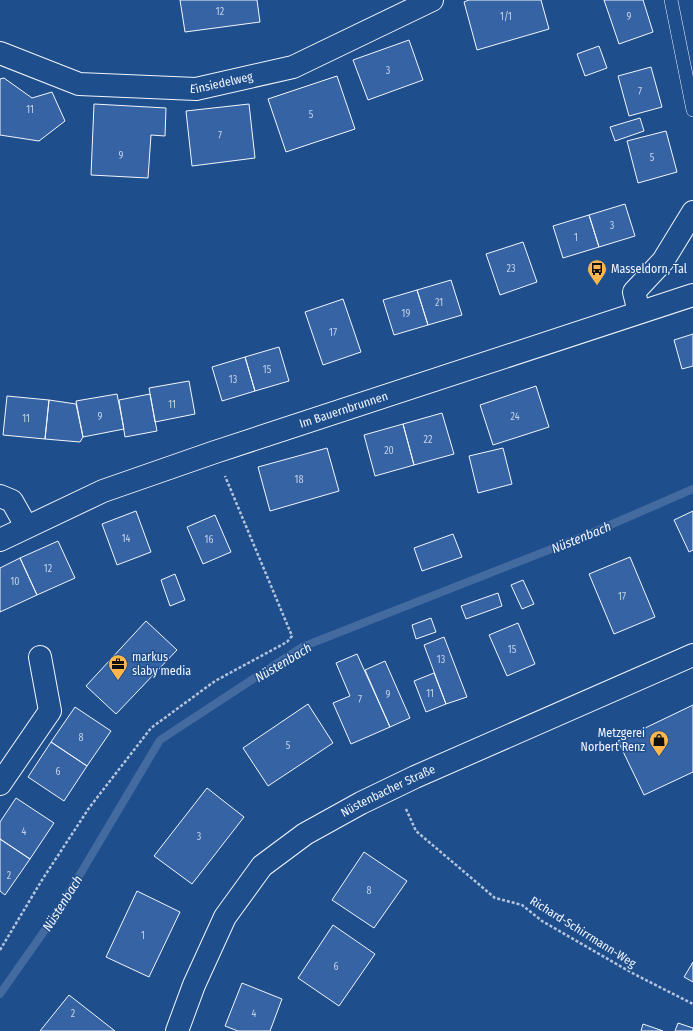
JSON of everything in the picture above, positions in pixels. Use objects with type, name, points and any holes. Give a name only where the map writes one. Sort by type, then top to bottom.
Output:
[{"type":"street","name":"Einsiedelweg","points":[[0,53],[79,84],[196,89],[292,67],[432,0]]},
{"type":"street","points":[[639,312],[634,292],[663,261],[693,212]]},
{"type":"street","name":"Im Bauernbrunnen","points":[[0,540],[26,526],[103,491],[215,452],[693,295]]},
{"type":"street","points":[[0,496],[12,501],[26,526]]},
{"type":"street","name":"Nüstenbacher Straße","points":[[177,1031],[194,985],[225,917],[262,866],[305,834],[361,803],[415,777],[693,655]]},
{"type":"street","points":[[0,784],[50,712],[40,657]]},
{"type":"lane","points":[[671,0],[693,110]]},
{"type":"path","points":[[0,950],[42,880],[89,808],[151,728],[215,682],[287,642],[292,636],[215,452]]},
{"type":"path","name":"Richard-Schirrmann-Weg","points":[[416,831],[495,898],[522,905],[542,921],[634,974],[693,1004]]},
{"type":"building","points":[[180,0],[257,0],[260,22],[185,32]]},
{"type":"building","points":[[469,0],[541,0],[549,29],[477,50],[464,2]]},
{"type":"building","points":[[604,0],[643,0],[653,32],[619,44]]},
{"type":"building","points":[[409,40],[423,80],[368,100],[353,60]]},
{"type":"building","points":[[599,46],[607,68],[585,76],[577,54]]},
{"type":"building","points":[[651,67],[662,107],[629,116],[618,76]]},
{"type":"building","points":[[337,76],[355,129],[286,152],[268,99]]},
{"type":"building","points":[[4,78],[32,98],[52,92],[65,121],[39,141],[0,135],[0,79]]},
{"type":"building","points":[[94,104],[166,108],[165,136],[151,135],[148,178],[91,175]]},
{"type":"building","points":[[249,104],[255,158],[192,166],[186,111]]},
{"type":"building","points":[[640,118],[644,131],[615,141],[610,127]]},
{"type":"building","points":[[666,131],[677,172],[638,183],[627,141]]},
{"type":"building","points":[[625,204],[635,236],[599,247],[589,215]]},
{"type":"building","points":[[589,215],[599,247],[563,258],[553,226]]},
{"type":"building","points":[[523,242],[537,282],[500,295],[486,254]]},
{"type":"building","points":[[451,280],[462,315],[428,325],[417,290]]},
{"type":"building","points":[[417,290],[428,325],[394,335],[383,300]]},
{"type":"building","points":[[343,299],[361,352],[323,365],[305,312]]},
{"type":"building","points":[[693,334],[693,366],[682,369],[674,340]]},
{"type":"building","points":[[279,347],[289,381],[255,391],[245,357]]},
{"type":"building","points":[[245,357],[255,391],[222,401],[212,367]]},
{"type":"building","points":[[189,381],[195,414],[155,422],[149,388]]},
{"type":"building","points":[[536,386],[549,427],[493,445],[480,405]]},
{"type":"building","points":[[117,394],[124,429],[83,437],[76,401]]},
{"type":"building","points":[[150,394],[157,431],[125,437],[119,400]]},
{"type":"building","points":[[7,396],[49,400],[45,439],[3,435]]},
{"type":"building","points":[[49,400],[76,404],[83,437],[80,442],[45,439]]},
{"type":"building","points":[[442,413],[454,454],[414,465],[403,424]]},
{"type":"building","points":[[403,424],[414,465],[375,476],[364,435]]},
{"type":"building","points":[[327,448],[339,491],[270,511],[258,467]]},
{"type":"building","points":[[503,448],[512,484],[478,493],[469,456]]},
{"type":"building","points":[[136,511],[151,552],[117,565],[102,524]]},
{"type":"building","points":[[693,511],[693,550],[689,552],[674,520]]},
{"type":"building","points":[[215,515],[231,552],[203,564],[187,527]]},
{"type":"building","points":[[453,534],[462,557],[422,571],[414,548]]},
{"type":"building","points":[[58,541],[75,578],[37,595],[20,558]]},
{"type":"building","points":[[630,557],[655,617],[614,634],[589,574]]},
{"type":"building","points":[[20,558],[37,595],[0,612],[0,568]]},
{"type":"building","points":[[175,574],[185,600],[170,606],[161,580]]},
{"type":"building","points":[[523,580],[534,604],[522,609],[511,585]]},
{"type":"building","points":[[498,593],[502,606],[466,619],[461,606]]},
{"type":"building","points":[[431,618],[436,632],[416,639],[412,625]]},
{"type":"building","points":[[146,621],[177,650],[116,714],[86,686]]},
{"type":"building","points":[[518,623],[535,664],[507,676],[489,635]]},
{"type":"building","points":[[444,637],[467,697],[446,704],[424,645]]},
{"type":"building","points":[[357,654],[390,727],[351,744],[333,703],[350,696],[336,663]]},
{"type":"building","points":[[385,661],[410,718],[390,727],[365,670]]},
{"type":"building","points":[[434,673],[446,704],[426,712],[414,681]]},
{"type":"building","points":[[308,704],[333,743],[268,786],[243,748]]},
{"type":"building","name":"Metzgerei Norbert Renz","points":[[693,705],[693,772],[644,795],[618,741]]},
{"type":"building","points":[[75,707],[111,731],[87,766],[51,742]]},
{"type":"building","points":[[51,742],[87,766],[64,801],[28,777]]},
{"type":"building","points":[[207,788],[244,817],[192,884],[154,856]]},
{"type":"building","points":[[16,798],[54,823],[30,859],[0,839],[0,822]]},
{"type":"building","points":[[0,839],[30,859],[5,895],[0,891]]},
{"type":"building","points":[[364,852],[407,881],[374,928],[332,900]]},
{"type":"building","points":[[137,891],[180,912],[149,977],[106,957]]},
{"type":"building","points":[[333,925],[375,954],[339,1006],[298,978]]},
{"type":"building","points":[[693,962],[693,982],[684,977]]},
{"type":"building","points":[[242,983],[282,999],[270,1031],[238,1031],[225,1026]]},
{"type":"building","points":[[69,995],[115,1031],[40,1031]]},
{"type":"building","points":[[678,1023],[693,1028],[693,1031],[675,1031]]},
{"type":"building","points":[[643,1024],[663,1031],[641,1031]]},
{"type":"waterway","name":"Nüstenbach","points":[[0,994],[57,913],[160,740],[302,647],[587,535],[693,489]]},
{"type":"place","name":"Masseldorn, Tal","points":[[597,286]]},
{"type":"place","name":"markus slaby media","points":[[118,681]]},
{"type":"place","name":"Metzgerei Norbert Renz","points":[[659,757]]}]
